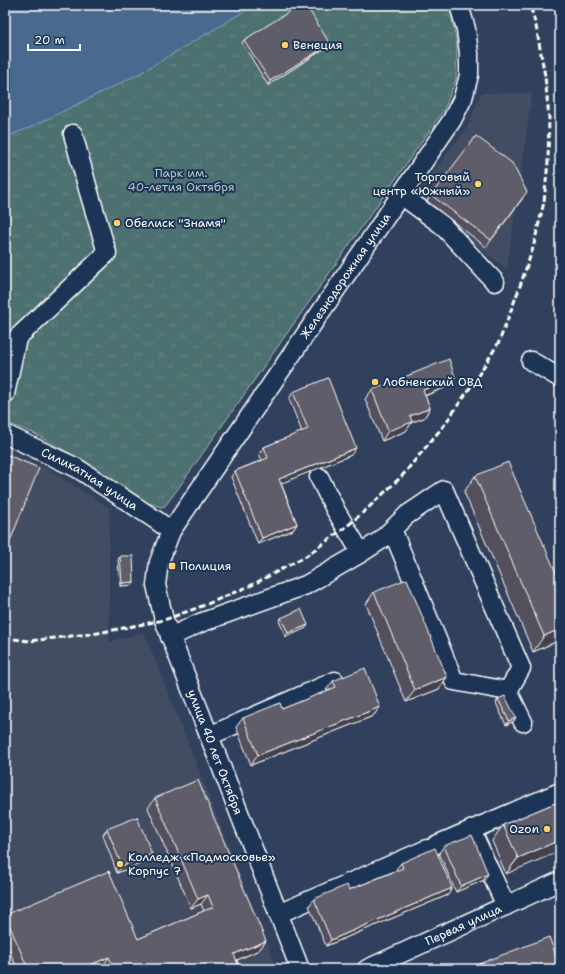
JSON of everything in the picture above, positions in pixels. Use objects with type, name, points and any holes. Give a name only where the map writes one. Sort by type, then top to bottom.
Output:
[{"type":"street","name":"Железнодорожная улица","points":[[171,531],[452,120],[463,98],[469,75],[469,53],[466,29],[458,5]]},
{"type":"street","points":[[5,394],[17,338],[107,253],[72,134]]},
{"type":"street","points":[[401,195],[442,226],[495,282]]},
{"type":"street","points":[[530,361],[560,378]]},
{"type":"street","name":"Силикатная улица","points":[[5,434],[77,468],[171,531]]},
{"type":"street","points":[[319,477],[336,511],[361,553]]},
{"type":"street","points":[[170,637],[200,623],[306,585],[381,540],[407,515],[444,490],[521,668],[508,692]]},
{"type":"street","points":[[392,529],[454,681],[508,692]]},
{"type":"street","name":"улица 40 лет Октября","points":[[171,531],[159,562],[156,585],[164,620],[300,969]]},
{"type":"street","points":[[209,736],[335,681]]},
{"type":"street","points":[[508,692],[523,722]]},
{"type":"street","points":[[278,914],[560,792]]},
{"type":"street","points":[[471,830],[506,906]]},
{"type":"street","name":"Первая улица","points":[[367,969],[560,881]]},
{"type":"shaded area","points":[[5,5],[255,5],[137,75],[29,128],[5,137]]},
{"type":"shaded area","points":[[481,93],[532,93],[507,269],[414,197],[467,128]]},
{"type":"shaded area","name":"Колледж «Подмосковье» Корпус 7","points":[[5,451],[48,469],[109,508],[109,642],[144,632],[277,969],[5,969]]},
{"type":"green space","name":"Парк им. 40-летия Октября","points":[[5,5],[448,5],[451,12],[457,45],[456,79],[444,110],[165,506],[161,507],[148,503],[80,459],[33,433],[5,422]]},
{"type":"building","name":"Венеция","points":[[300,5],[306,5],[330,44],[270,81],[244,40]]},
{"type":"building","name":"Торговый центр «Южный»","points":[[476,136],[512,163],[527,192],[491,240],[431,195]]},
{"type":"building","points":[[449,359],[455,377],[423,390],[430,408],[410,416],[412,422],[388,431],[372,390]]},
{"type":"building","points":[[328,378],[356,448],[279,479],[297,524],[262,538],[235,471],[268,458],[264,447],[308,429],[293,392]]},
{"type":"building","points":[[5,454],[39,468],[5,554]]},
{"type":"building","points":[[508,462],[560,582],[560,629],[544,636],[475,476]]},
{"type":"building","points":[[120,556],[133,556],[134,582],[122,583]]},
{"type":"building","points":[[407,579],[447,677],[415,690],[374,592]]},
{"type":"building","points":[[301,609],[308,625],[288,633],[281,618]]},
{"type":"building","points":[[365,668],[380,707],[258,755],[243,718],[280,703],[282,709],[336,687],[333,681]]},
{"type":"building","points":[[505,696],[516,718],[509,721],[498,699]]},
{"type":"building","points":[[198,780],[266,941],[234,954],[238,964],[226,969],[194,969],[193,967],[188,969],[114,969],[109,957],[81,969],[28,969],[5,915],[109,871],[138,939],[213,907],[208,895],[198,899],[155,798]]},
{"type":"building","points":[[560,801],[560,840],[518,858],[503,825]]},
{"type":"building","points":[[137,817],[152,854],[122,866],[107,829]]},
{"type":"building","points":[[472,835],[488,874],[461,886],[444,846]]},
{"type":"building","points":[[435,848],[452,888],[331,940],[314,899],[347,885],[349,890],[403,868],[401,863]]},
{"type":"building","points":[[549,937],[560,966],[552,969],[466,969]]},
{"type":"railway","points":[[5,638],[29,641],[98,633],[164,620],[205,605],[252,585],[306,556],[346,527],[402,476],[445,424],[499,342],[533,248],[544,202],[548,162],[549,118],[545,76],[536,26],[530,5]]},
{"type":"place","name":"Венеция","points":[[285,45]]},
{"type":"place","name":"Торговый центр «Южный»","points":[[478,184]]},
{"type":"place","name":"Обелиск \"Знамя\"","points":[[117,223]]},
{"type":"place","name":"Лобненский ОВД","points":[[375,382]]},
{"type":"place","name":"Полиция","points":[[172,566]]},
{"type":"place","name":"Ozon","points":[[547,829]]},
{"type":"place","name":"Колледж «Подмосковье» Корпус 7","points":[[120,864]]}]
